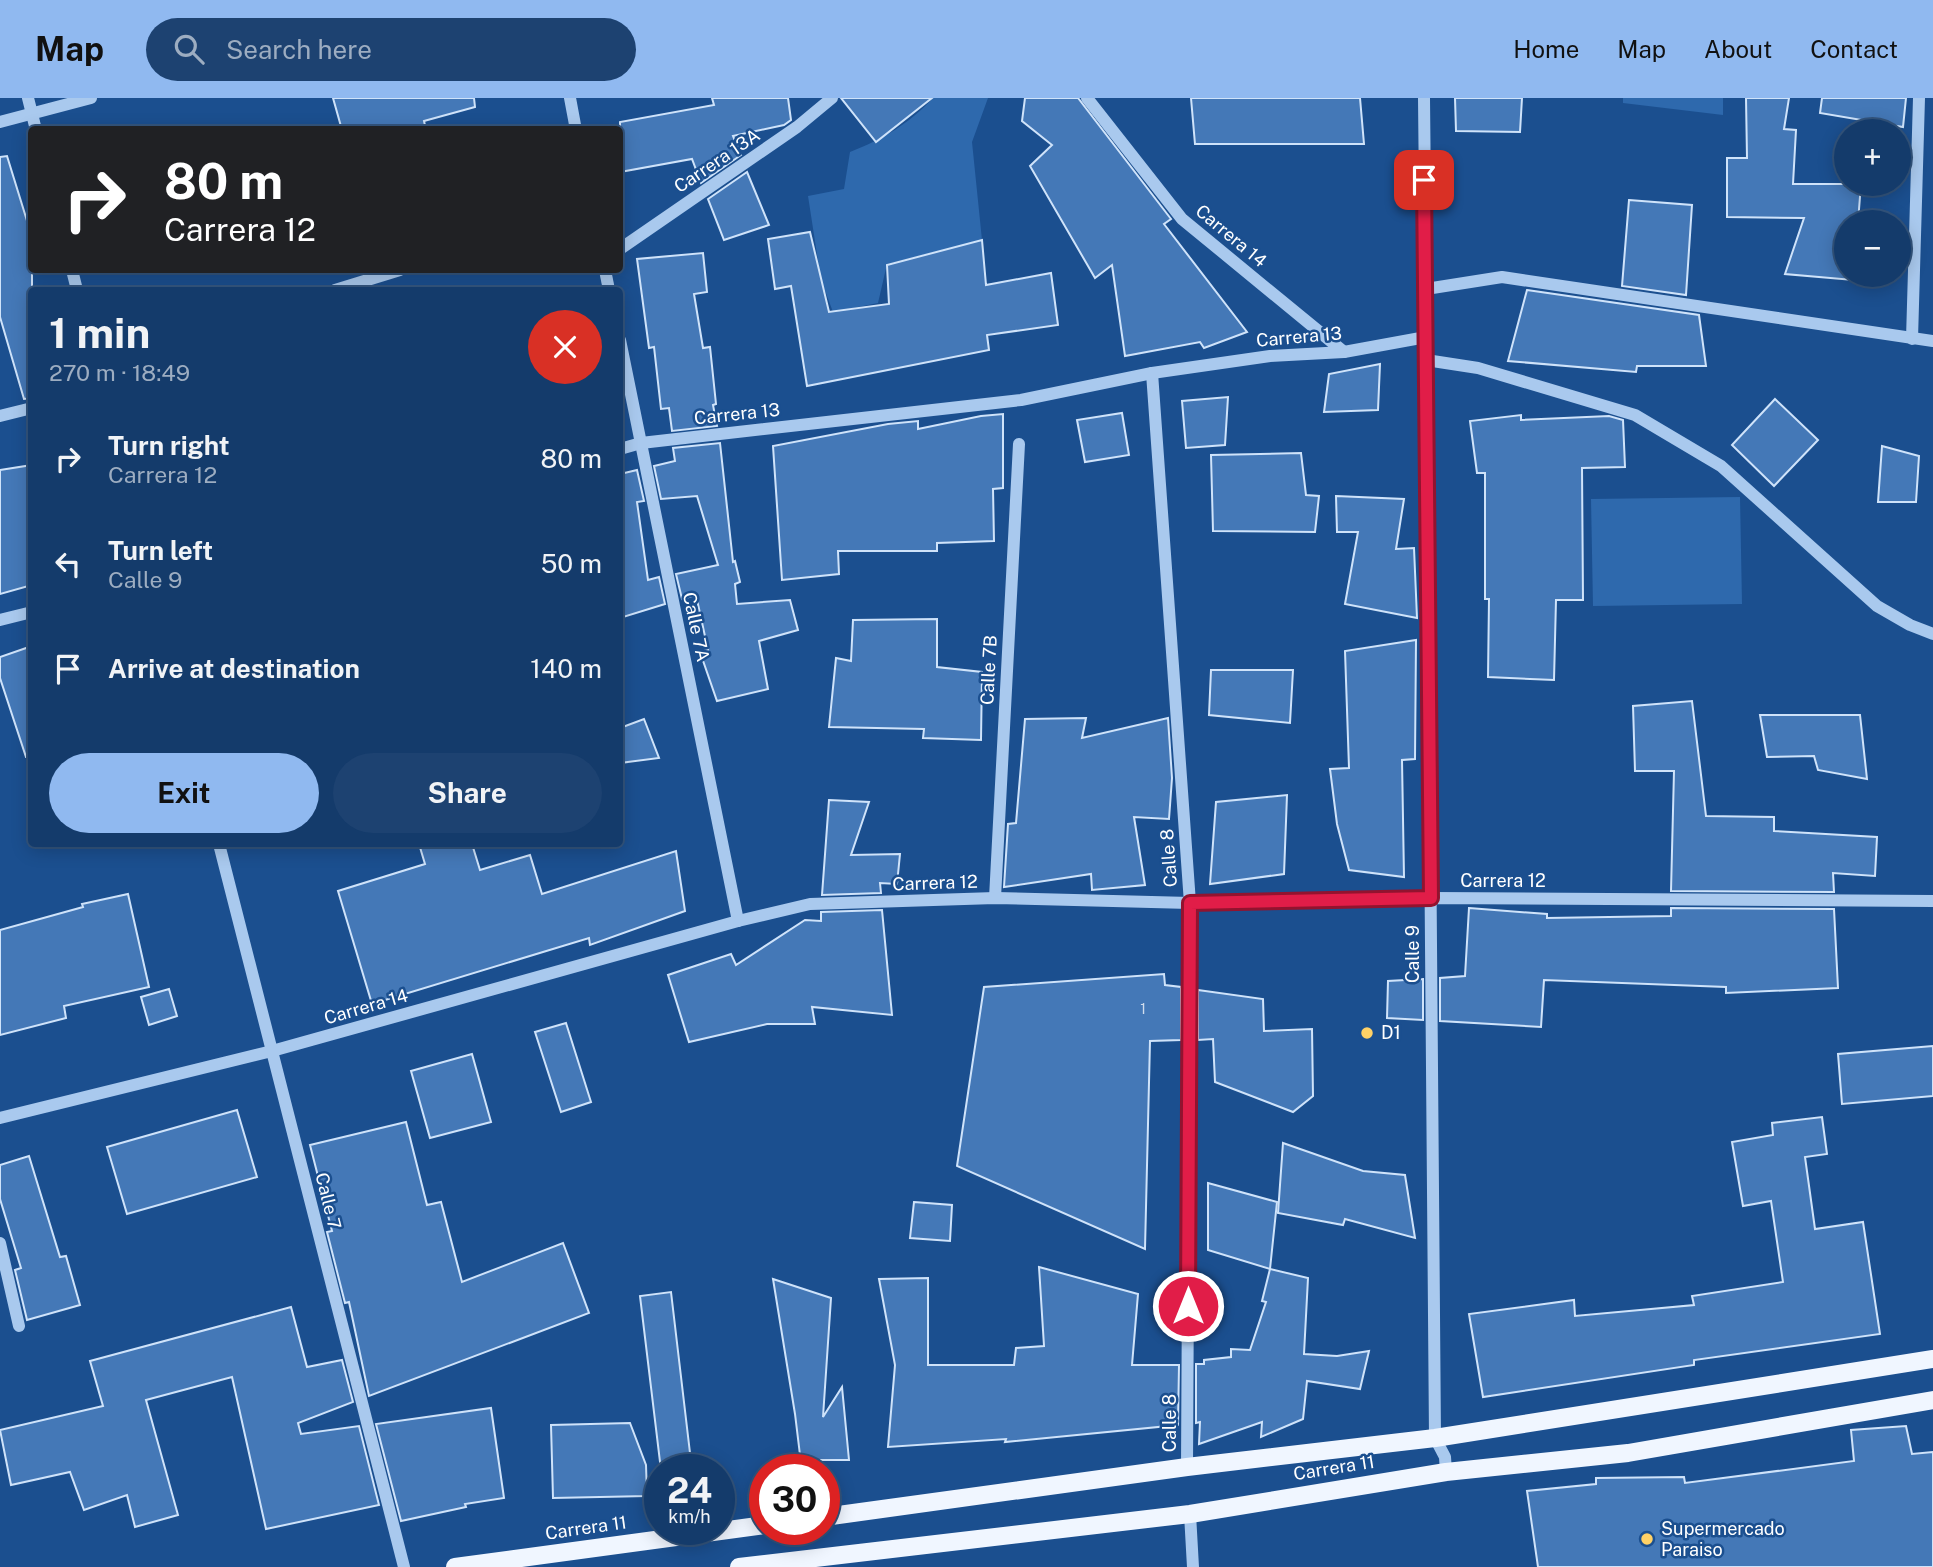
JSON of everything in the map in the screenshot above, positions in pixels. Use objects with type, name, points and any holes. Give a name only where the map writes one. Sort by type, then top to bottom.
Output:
[{"type":"main road","name":"Carrera 11","points":[[840,1515],[1187,1467],[1435,1438],[1933,1359]]},
{"type":"main road","name":"Carrera 11","points":[[739,1567],[825,1562],[1190,1514],[1447,1472],[1628,1453],[1933,1400]]},
{"type":"main road","name":"Carrera 11","points":[[455,1567],[749,1527]]},
{"type":"street","points":[[28,98],[35,126]]},
{"type":"street","points":[[0,122],[91,98]]},
{"type":"street","points":[[570,98],[575,126]]},
{"type":"street","name":"Carrera 13A","points":[[623,247],[797,127],[832,98]]},
{"type":"street","name":"Carrera 14","points":[[1087,98],[1182,219],[1344,352]]},
{"type":"street","name":"Calle 9","points":[[1424,98],[1435,1438],[1445,1457],[1447,1472]]},
{"type":"street","points":[[1912,339],[1919,98]]},
{"type":"street","points":[[345,287],[391,273]]},
{"type":"street","points":[[1426,289],[1502,277],[1933,341]]},
{"type":"street","name":"Carrera 13","points":[[623,448],[641,443],[1021,400],[1152,373],[1270,356],[1344,352],[1426,337],[1426,289]]},
{"type":"street","name":"Calle 7A","points":[[623,356],[738,921]]},
{"type":"street","points":[[1426,360],[1478,368],[1635,415],[1721,466],[1877,606],[1910,625],[1933,634]]},
{"type":"street","name":"Calle 8","points":[[1152,373],[1190,903],[1187,1467]]},
{"type":"street","points":[[0,416],[28,409]]},
{"type":"street","name":"Calle 7B","points":[[995,898],[1019,444]]},
{"type":"street","points":[[0,620],[28,613]]},
{"type":"street","name":"Calle 7","points":[[220,847],[404,1567]]},
{"type":"street","name":"Carrera 12","points":[[738,921],[810,904],[995,898],[1190,903],[1431,898],[1933,901]]},
{"type":"street","name":"Carrera 14","points":[[0,1118],[272,1051],[738,921]]},
{"type":"street","points":[[0,1243],[19,1326]]},
{"type":"street","points":[[1190,1514],[1193,1567]]},
{"type":"shaded area","points":[[933,98],[988,98],[972,142],[982,240],[887,264],[878,303],[833,312],[821,280],[808,196],[844,189],[850,152],[895,130],[915,116]]},
{"type":"shaded area","points":[[1623,98],[1723,98],[1723,115],[1623,103]]},
{"type":"shaded area","points":[[1740,497],[1742,604],[1593,606],[1591,499]]},
{"type":"building","points":[[333,98],[474,98],[475,107],[424,121],[425,126],[341,126]]},
{"type":"building","points":[[712,98],[788,98],[791,120],[784,125],[733,136],[741,155],[701,183],[692,159],[623,171],[623,126],[620,126],[620,122],[714,105]]},
{"type":"building","points":[[841,98],[932,98],[876,142]]},
{"type":"building","points":[[1025,98],[1078,98],[1171,219],[1164,224],[1247,332],[1204,348],[1200,342],[1125,356],[1112,265],[1095,278],[1030,166],[1052,145],[1022,121]]},
{"type":"building","points":[[1191,98],[1360,98],[1364,144],[1195,144]]},
{"type":"building","points":[[1455,98],[1522,98],[1520,132],[1456,131]]},
{"type":"building","points":[[1746,98],[1789,98],[1784,129],[1796,130],[1793,184],[1834,184],[1834,196],[1860,196],[1859,210],[1834,210],[1834,278],[1785,274],[1804,218],[1727,217],[1727,158],[1747,158]]},
{"type":"building","points":[[1822,98],[1906,98],[1904,119],[1856,119],[1820,113]]},
{"type":"building","points":[[7,156],[28,224],[28,273],[32,273],[32,287],[28,287],[28,398],[24,399],[0,317],[0,157]]},
{"type":"building","points":[[747,172],[769,225],[724,240],[708,199]]},
{"type":"building","points":[[1629,200],[1692,205],[1686,295],[1622,286]]},
{"type":"building","points":[[810,232],[829,312],[889,304],[887,265],[982,240],[986,285],[1051,273],[1058,325],[987,335],[989,350],[807,386],[791,286],[775,289],[768,239]]},
{"type":"building","points":[[703,253],[707,292],[694,294],[703,348],[710,347],[716,404],[713,405],[717,426],[672,431],[669,408],[661,409],[654,347],[649,348],[637,259]]},
{"type":"building","points":[[1527,290],[1699,315],[1706,366],[1637,366],[1636,372],[1508,361]]},
{"type":"building","points":[[1380,364],[1378,410],[1324,412],[1329,374]]},
{"type":"building","points":[[1228,397],[1225,445],[1186,448],[1182,401]]},
{"type":"building","points":[[1775,399],[1818,440],[1774,486],[1732,445]]},
{"type":"building","points":[[1122,413],[1129,455],[1085,462],[1077,420]]},
{"type":"building","points":[[1003,414],[1003,488],[993,489],[994,541],[937,543],[937,551],[838,551],[839,574],[782,580],[773,446],[888,424],[918,421],[918,429]]},
{"type":"building","points":[[1521,415],[1521,420],[1609,416],[1623,420],[1625,467],[1582,468],[1583,600],[1556,600],[1554,680],[1488,677],[1489,599],[1485,599],[1485,473],[1477,473],[1470,421]]},
{"type":"building","points":[[720,443],[733,562],[735,561],[740,582],[735,584],[737,604],[790,600],[798,630],[759,641],[768,689],[717,701],[700,652],[708,650],[696,595],[682,599],[676,574],[718,565],[697,496],[661,499],[654,466],[675,461],[673,448]]},
{"type":"building","points":[[1882,446],[1919,456],[1916,502],[1878,502]]},
{"type":"building","points":[[1301,453],[1306,495],[1319,496],[1315,532],[1213,531],[1211,455]]},
{"type":"building","points":[[28,466],[28,586],[0,594],[0,470]]},
{"type":"building","points":[[637,470],[644,501],[637,502],[648,580],[659,577],[665,604],[623,617],[623,473]]},
{"type":"building","points":[[1336,496],[1404,499],[1396,549],[1414,548],[1417,618],[1345,604],[1358,532],[1337,532]]},
{"type":"building","points":[[937,619],[937,667],[982,672],[981,740],[923,738],[924,729],[829,727],[836,658],[851,661],[853,620]]},
{"type":"building","points":[[1416,640],[1415,759],[1402,760],[1404,877],[1349,870],[1337,824],[1330,769],[1349,768],[1345,651]]},
{"type":"building","points":[[28,647],[28,757],[0,678],[0,657]]},
{"type":"building","points":[[1211,670],[1293,670],[1290,723],[1209,715]]},
{"type":"building","points":[[1692,701],[1706,816],[1774,817],[1774,831],[1877,837],[1875,876],[1833,873],[1834,892],[1671,891],[1674,771],[1635,771],[1633,706]]},
{"type":"building","points":[[1760,715],[1860,715],[1867,779],[1818,770],[1814,756],[1767,757]]},
{"type":"building","points":[[1086,718],[1082,738],[1168,718],[1172,778],[1169,819],[1134,817],[1145,885],[1092,890],[1091,874],[1004,887],[1008,824],[1016,823],[1025,719]]},
{"type":"building","points":[[644,719],[659,758],[623,763],[623,727]]},
{"type":"building","points":[[1287,795],[1284,874],[1210,884],[1216,802]]},
{"type":"building","points":[[829,800],[869,802],[851,855],[900,854],[897,884],[880,883],[881,893],[822,895]]},
{"type":"building","points":[[420,847],[473,847],[480,870],[530,855],[542,894],[676,851],[685,911],[590,945],[589,938],[372,1004],[338,891],[425,864]]},
{"type":"building","points":[[128,894],[149,987],[64,1006],[66,1018],[0,1035],[0,930],[83,907],[82,904]]},
{"type":"building","points":[[1469,908],[1547,914],[1547,918],[1671,916],[1671,908],[1834,909],[1838,988],[1726,993],[1726,987],[1544,980],[1541,1027],[1440,1021],[1440,978],[1465,976]]},
{"type":"building","points":[[882,910],[892,1015],[812,1007],[815,1024],[767,1024],[689,1042],[668,975],[731,954],[736,965],[805,920],[821,921],[821,912]]},
{"type":"building","points":[[1164,974],[1165,985],[1181,987],[1181,1040],[1150,1041],[1145,1249],[957,1166],[984,987]]},
{"type":"building","points":[[1423,979],[1423,1020],[1387,1018],[1388,981]]},
{"type":"building","points":[[169,989],[177,1016],[149,1025],[141,997]]},
{"type":"building","points":[[1198,990],[1263,999],[1264,1031],[1312,1029],[1313,1096],[1293,1112],[1215,1082],[1213,1039],[1198,1040]]},
{"type":"building","points":[[566,1023],[591,1102],[561,1112],[535,1032]]},
{"type":"building","points":[[1933,1046],[1933,1096],[1842,1104],[1838,1054]]},
{"type":"building","points":[[472,1054],[491,1122],[430,1138],[411,1071]]},
{"type":"building","points":[[237,1110],[257,1177],[127,1214],[107,1147]]},
{"type":"building","points":[[1822,1117],[1827,1154],[1805,1157],[1815,1229],[1863,1222],[1880,1334],[1694,1360],[1694,1365],[1483,1397],[1469,1314],[1574,1300],[1575,1316],[1694,1305],[1692,1296],[1783,1282],[1771,1201],[1743,1206],[1732,1142],[1773,1135],[1772,1123]]},
{"type":"building","points":[[406,1122],[427,1205],[441,1202],[462,1282],[563,1243],[589,1313],[369,1396],[349,1302],[345,1303],[327,1232],[332,1231],[310,1145]]},
{"type":"building","points":[[1283,1143],[1363,1171],[1405,1175],[1415,1238],[1345,1219],[1343,1225],[1278,1213]]},
{"type":"building","points":[[29,1156],[60,1257],[66,1256],[80,1305],[27,1320],[15,1270],[21,1268],[0,1199],[0,1165]]},
{"type":"building","points":[[1208,1183],[1277,1202],[1270,1269],[1208,1250]]},
{"type":"building","points":[[914,1202],[952,1205],[950,1241],[910,1238]]},
{"type":"building","points":[[1039,1267],[1138,1294],[1132,1365],[1179,1365],[1178,1425],[1005,1442],[1006,1439],[888,1447],[895,1365],[879,1279],[928,1278],[928,1365],[1014,1365],[1016,1348],[1044,1346]]},
{"type":"building","points":[[1270,1269],[1308,1278],[1304,1354],[1337,1356],[1369,1351],[1360,1389],[1307,1381],[1303,1419],[1261,1437],[1262,1422],[1199,1444],[1200,1422],[1196,1423],[1196,1364],[1204,1364],[1204,1360],[1231,1357],[1231,1349],[1250,1350],[1266,1302],[1262,1301]]},
{"type":"building","points":[[773,1279],[831,1298],[823,1417],[842,1387],[849,1460],[840,1460],[840,1454],[800,1454]]},
{"type":"building","points":[[671,1292],[690,1454],[659,1454],[640,1296]]},
{"type":"building","points":[[291,1307],[307,1367],[342,1360],[353,1402],[298,1423],[301,1434],[359,1426],[379,1505],[266,1529],[232,1377],[146,1400],[178,1515],[135,1527],[127,1495],[84,1510],[70,1472],[11,1485],[0,1430],[103,1406],[90,1361]]},
{"type":"building","points":[[491,1408],[504,1498],[465,1504],[466,1507],[401,1521],[376,1424]]},
{"type":"building","points":[[630,1423],[644,1460],[644,1496],[553,1498],[551,1425]]},
{"type":"building","points":[[1906,1426],[1912,1454],[1933,1452],[1933,1567],[1538,1567],[1527,1491],[1596,1484],[1596,1478],[1684,1477],[1685,1483],[1854,1461],[1851,1430]]},
{"type":"place","name":"D1","points":[[1367,1033]]},
{"type":"place","name":"Supermercado Paraiso","points":[[1647,1539]]},
{"type":"route","points":[[1188,1306],[1190,903],[1431,898],[1424,180]]}]
